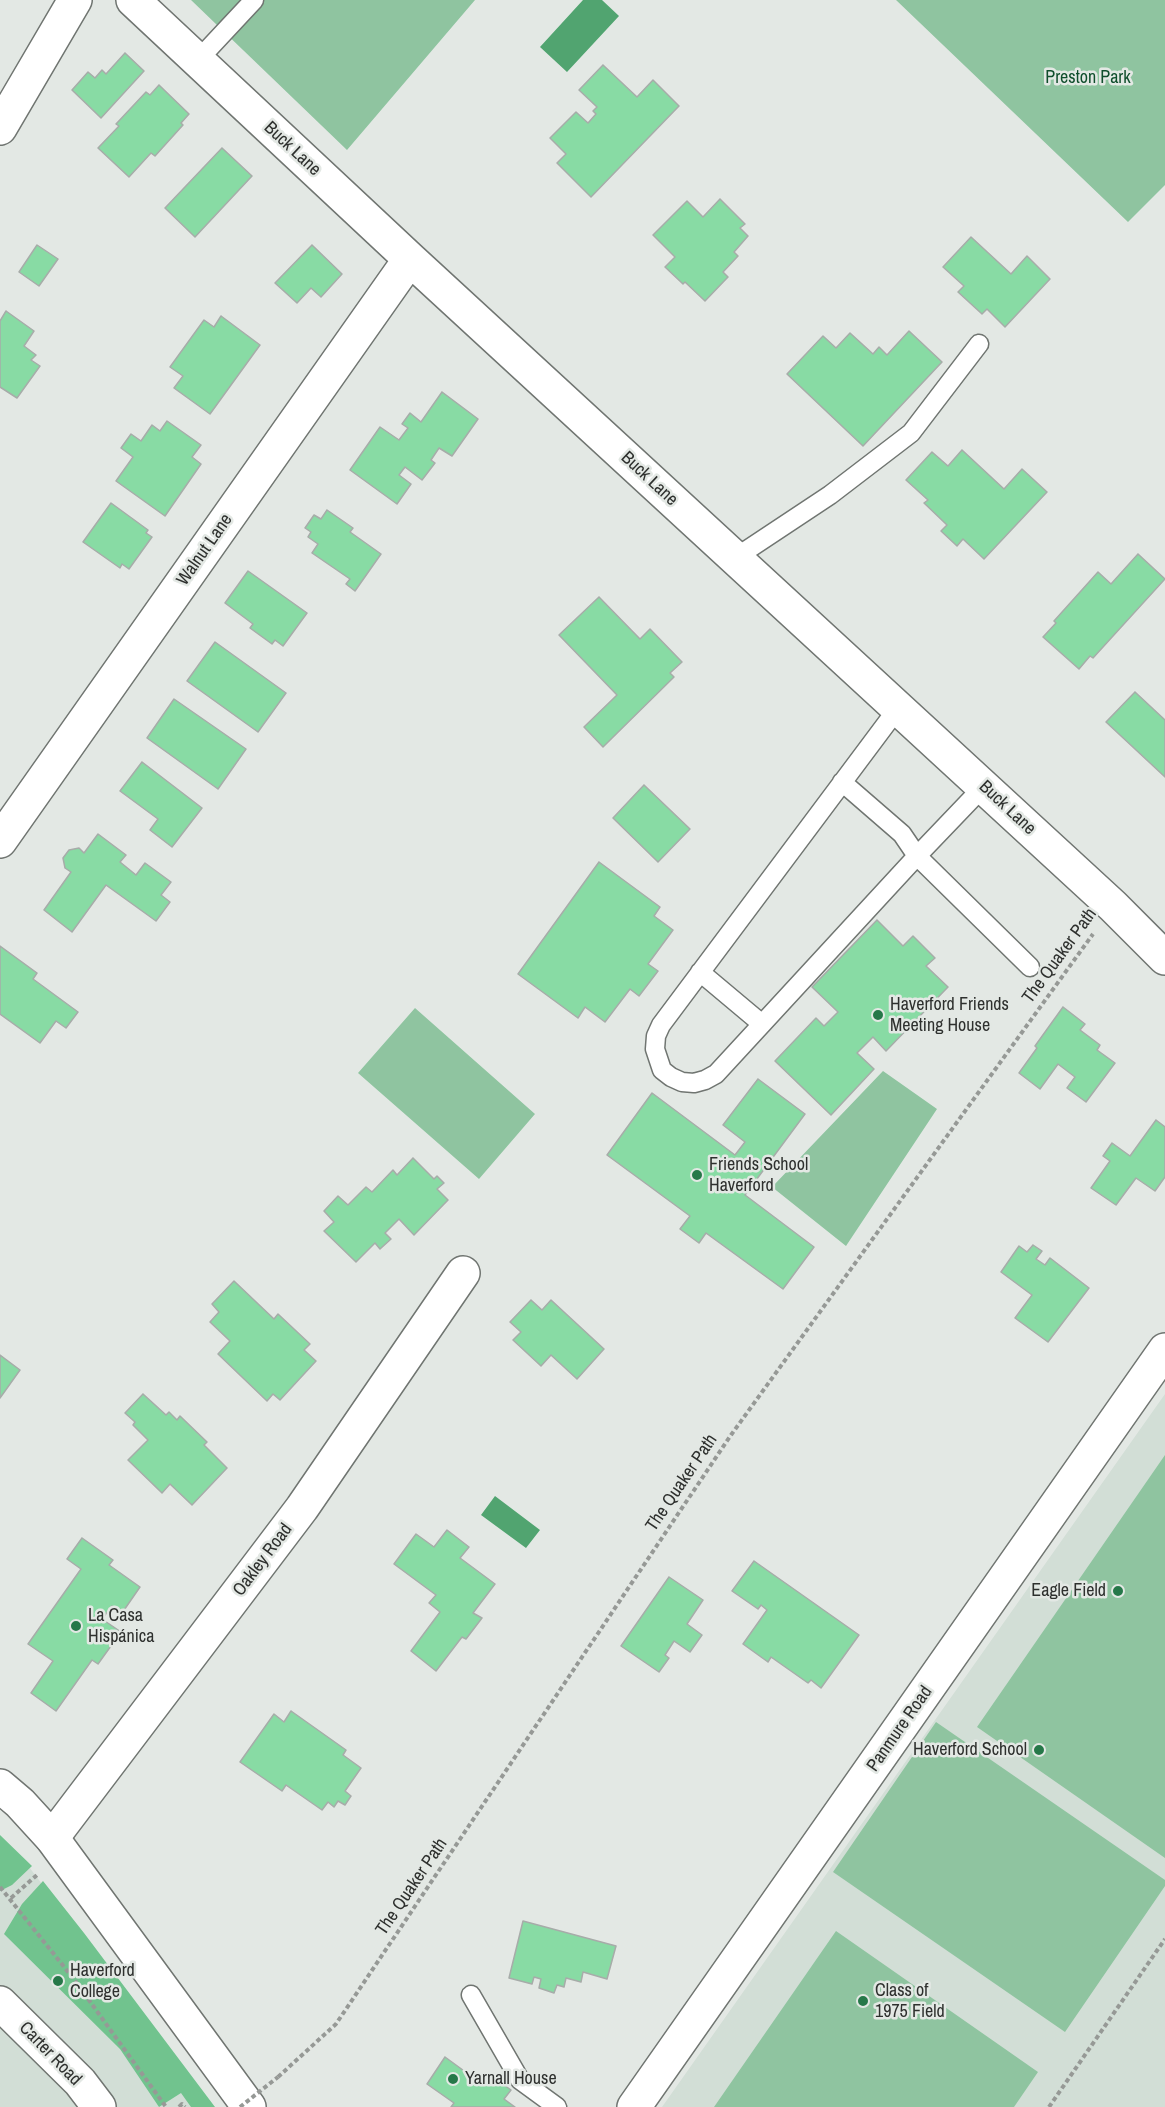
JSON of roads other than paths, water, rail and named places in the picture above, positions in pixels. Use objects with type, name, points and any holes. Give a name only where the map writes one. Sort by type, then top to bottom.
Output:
[{"type":"street","points":[[0,128],[75,0]]},
{"type":"street","name":"Buck Lane","points":[[133,0],[410,259],[898,708],[978,792],[1113,906],[1165,957]]},
{"type":"street","name":"Walnut Lane","points":[[0,841],[410,259]]},
{"type":"street","name":"Oakley Road","points":[[49,1853],[302,1508],[464,1274]]},
{"type":"street","name":"Panmure Road","points":[[634,2107],[1165,1350]]},
{"type":"street","points":[[0,1786],[20,1803],[49,1853],[249,2107]]},
{"type":"street","name":"Carter Road","points":[[0,2003],[80,2082],[99,2107]]},
{"type":"lane","points":[[198,60],[254,0]]},
{"type":"lane","points":[[735,558],[830,495],[911,433],[979,344]]},
{"type":"lane","points":[[898,708],[661,1025],[656,1036],[655,1049],[662,1070],[682,1082],[694,1083],[716,1074],[978,792]]},
{"type":"lane","points":[[842,782],[902,834],[917,856],[1030,967]]},
{"type":"lane","points":[[700,972],[762,1024]]},
{"type":"lane","points":[[471,1995],[520,2080],[557,2107]]},
{"type":"place","name":"Haverford Friends Meeting House","points":[[878,1015]]},
{"type":"place","name":"Friends School Haverford","points":[[697,1175]]},
{"type":"place","name":"Eagle Field","points":[[1118,1591]]},
{"type":"place","name":"La Casa Hispánica","points":[[76,1626]]},
{"type":"place","name":"Haverford School","points":[[1039,1750]]},
{"type":"place","name":"Haverford College","points":[[58,1981]]},
{"type":"place","name":"Class of 1975 Field","points":[[863,2001]]},
{"type":"place","name":"Yarnall House","points":[[453,2079]]},
{"type":"park label","name":"Preston Park","points":[[1088,78]]}]
